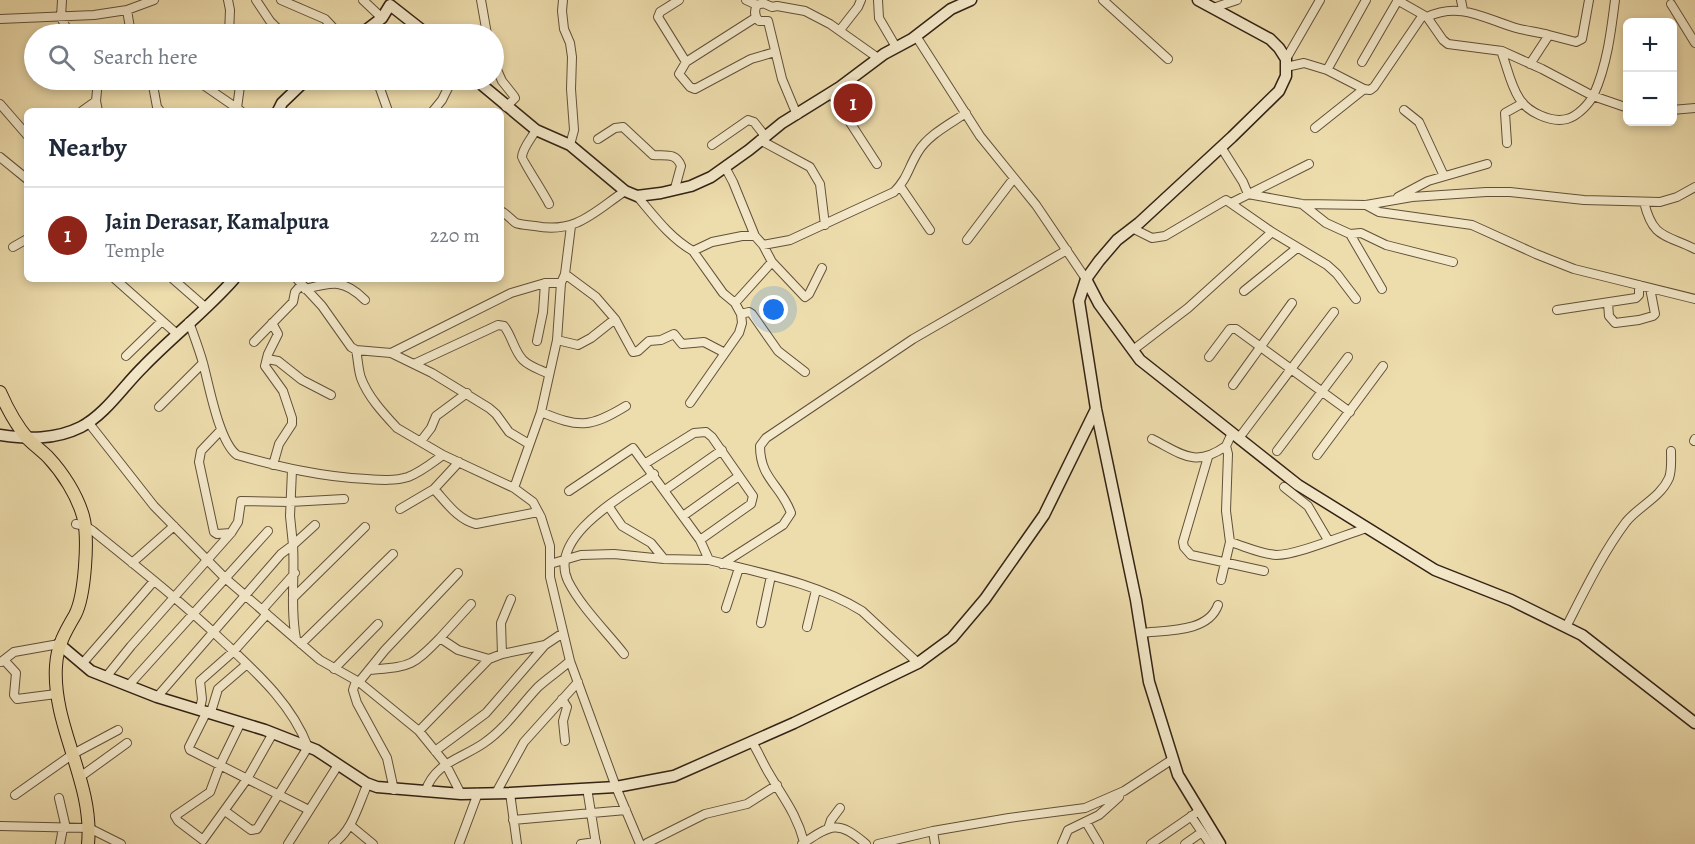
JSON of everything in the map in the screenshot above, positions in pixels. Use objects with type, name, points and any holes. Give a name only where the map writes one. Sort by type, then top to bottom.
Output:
[{"type":"main road","points":[[0,392],[13,417],[51,460],[79,504],[85,563],[75,614],[59,644],[56,693],[86,801],[88,844]]},
{"type":"street","points":[[62,0],[62,16],[65,24]]},
{"type":"street","points":[[0,19],[94,15],[127,10],[154,0]]},
{"type":"street","points":[[228,0],[229,24]]},
{"type":"street","points":[[256,0],[273,24]]},
{"type":"street","points":[[281,0],[325,19],[330,24]]},
{"type":"street","points":[[363,0],[382,18]]},
{"type":"street","points":[[481,0],[485,24]]},
{"type":"street","points":[[564,0],[562,11],[564,29],[570,43],[572,57],[570,89],[574,129],[570,145]]},
{"type":"street","points":[[679,0],[660,12],[658,17],[686,62]]},
{"type":"street","points":[[746,0],[757,5]]},
{"type":"street","points":[[840,30],[861,0]]},
{"type":"street","points":[[878,0],[879,18],[896,47]]},
{"type":"street","points":[[637,196],[692,186],[711,177],[782,123],[831,93],[878,58],[916,36],[951,9],[971,0]]},
{"type":"street","points":[[1103,0],[1168,59]]},
{"type":"street","points":[[1198,0],[1270,39],[1279,48],[1286,62],[1286,76],[1279,91],[1099,261],[1086,279],[1079,301],[1096,409],[1149,682],[1178,775],[1202,832],[1210,844]]},
{"type":"street","points":[[1213,8],[1237,0]]},
{"type":"street","points":[[1286,62],[1320,0]]},
{"type":"street","points":[[1327,70],[1366,0]]},
{"type":"street","points":[[1362,62],[1398,0],[1425,16],[1448,44],[1501,51],[1593,96],[1623,106]]},
{"type":"street","points":[[1461,0],[1463,10]]},
{"type":"street","points":[[1286,62],[1304,63],[1327,70],[1370,90],[1425,16],[1439,11],[1463,10],[1515,27],[1576,42],[1582,39],[1589,0]]},
{"type":"street","points":[[1501,51],[1515,89],[1523,103],[1540,115],[1568,118],[1578,113],[1593,96],[1610,42],[1615,0]]},
{"type":"street","points":[[374,24],[382,18],[391,2],[416,24]]},
{"type":"street","points":[[755,18],[754,10],[757,5],[763,3],[805,11],[840,30],[878,58]]},
{"type":"street","points":[[755,18],[759,21],[768,21],[773,16],[776,4]]},
{"type":"street","points":[[1671,4],[1695,43]]},
{"type":"street","points":[[127,10],[129,24]]},
{"type":"street","points":[[755,18],[686,62],[679,74],[690,87],[695,89],[751,58],[775,52]]},
{"type":"street","points":[[768,21],[783,79],[797,115]]},
{"type":"street","points":[[1530,64],[1549,35]]},
{"type":"street","points":[[916,36],[980,136],[1048,221],[1086,279],[1099,304],[1140,360],[1298,485],[1435,570],[1512,600],[1582,635],[1695,723]]},
{"type":"street","points":[[504,84],[515,98],[506,107]]},
{"type":"street","points":[[1315,128],[1364,89]]},
{"type":"street","points":[[97,90],[97,108]]},
{"type":"street","points":[[155,90],[159,108]]},
{"type":"street","points":[[211,90],[238,108]]},
{"type":"street","points":[[239,108],[240,90]]},
{"type":"street","points":[[280,108],[295,90]]},
{"type":"street","points":[[381,90],[387,108]]},
{"type":"street","points":[[435,108],[447,90]]},
{"type":"street","points":[[487,90],[536,130],[570,145],[625,190],[637,196],[683,246],[693,251],[719,287],[735,303],[741,314],[742,323],[739,333],[690,403]]},
{"type":"street","points":[[831,93],[877,164]]},
{"type":"street","points":[[86,108],[96,101]]},
{"type":"street","points":[[1507,143],[1505,113],[1523,103]]},
{"type":"street","points":[[0,104],[24,132]]},
{"type":"street","points":[[1677,110],[1695,108]]},
{"type":"street","points":[[1404,110],[1419,122],[1444,176]]},
{"type":"street","points":[[763,245],[790,240],[894,192],[905,181],[918,151],[924,144],[966,113]]},
{"type":"street","points":[[712,145],[748,120],[754,122],[762,138],[772,147],[793,156],[814,172],[820,184],[825,225]]},
{"type":"street","points":[[598,139],[615,128],[623,127],[653,155],[671,154],[681,165],[675,188]]},
{"type":"street","points":[[536,130],[522,154],[522,160],[535,177],[549,204]]},
{"type":"street","points":[[1221,147],[1248,194]]},
{"type":"street","points":[[0,157],[24,177]]},
{"type":"street","points":[[1231,203],[1309,164]]},
{"type":"street","points":[[1395,200],[1418,185],[1487,164]]},
{"type":"street","points":[[725,167],[756,236],[772,262],[805,297],[809,294],[822,268]]},
{"type":"street","points":[[967,240],[1014,178]]},
{"type":"street","points":[[900,186],[930,230]]},
{"type":"street","points":[[1248,194],[1302,204],[1366,205],[1465,192],[1510,192],[1584,200],[1644,202],[1668,200],[1695,187]]},
{"type":"street","points":[[504,214],[516,223],[549,229],[571,226],[625,190]]},
{"type":"street","points":[[1132,228],[1152,238],[1166,236],[1226,200],[1272,232],[1327,265],[1356,299]]},
{"type":"street","points":[[1644,202],[1648,219],[1660,234],[1695,249]]},
{"type":"street","points":[[1302,204],[1326,223],[1350,234],[1361,233],[1386,245],[1453,262]]},
{"type":"street","points":[[1366,205],[1379,212],[1472,225],[1574,269],[1695,299]]},
{"type":"street","points":[[514,488],[541,412],[557,340],[561,283],[565,274],[571,226]]},
{"type":"street","points":[[1133,350],[1188,308],[1272,232]]},
{"type":"street","points":[[1350,234],[1382,289]]},
{"type":"street","points":[[693,251],[712,242],[742,236],[756,236]]},
{"type":"street","points":[[13,248],[24,241]]},
{"type":"street","points":[[1244,291],[1297,248]]},
{"type":"street","points":[[722,564],[783,525],[791,513],[788,504],[765,472],[760,460],[760,446],[766,438],[914,339],[1067,250]]},
{"type":"street","points":[[735,303],[772,262]]},
{"type":"street","points":[[565,274],[596,297],[615,319],[633,352],[638,351],[649,341],[661,340],[674,334],[682,344],[704,342],[725,353]]},
{"type":"street","points":[[118,282],[177,334]]},
{"type":"street","points":[[176,282],[205,308]]},
{"type":"street","points":[[0,435],[34,443],[81,427],[97,415],[143,366],[205,308],[227,282]]},
{"type":"street","points":[[301,284],[340,283],[354,288],[365,300]]},
{"type":"street","points":[[391,352],[511,293],[546,283],[561,283]]},
{"type":"street","points":[[537,342],[546,283]]},
{"type":"street","points":[[254,342],[293,302],[295,292],[301,284]]},
{"type":"street","points":[[301,284],[322,306],[351,347],[356,350],[391,352],[414,364],[467,393],[496,414],[509,432],[529,444]]},
{"type":"street","points":[[1557,310],[1636,298],[1639,295],[1639,285]]},
{"type":"street","points":[[1608,303],[1610,316],[1615,323],[1649,318],[1655,314],[1650,288]]},
{"type":"street","points":[[1233,385],[1292,303]]},
{"type":"street","points":[[741,314],[749,312],[752,314],[778,351],[805,372]]},
{"type":"street","points":[[1152,439],[1187,457],[1208,457],[1226,446],[1291,369],[1334,312]]},
{"type":"street","points":[[557,340],[578,345],[615,319]]},
{"type":"street","points":[[126,356],[162,321]]},
{"type":"street","points":[[189,322],[221,430],[230,449],[237,455],[292,470],[342,478],[396,480],[409,477],[443,455]]},
{"type":"street","points":[[272,323],[278,334],[267,359],[266,370],[283,391],[292,418],[292,424],[279,444],[273,465]]},
{"type":"street","points":[[414,364],[498,325],[504,326],[509,333],[524,362],[549,374]]},
{"type":"street","points":[[1209,357],[1230,328],[1236,329],[1350,412]]},
{"type":"street","points":[[356,350],[362,378],[370,395],[397,428],[443,455],[514,488],[533,502],[550,546],[550,577],[570,661],[616,787],[643,842],[705,814],[747,804],[777,785]]},
{"type":"street","points":[[1277,451],[1348,357]]},
{"type":"street","points":[[267,359],[278,361],[302,381],[331,395]]},
{"type":"street","points":[[159,407],[203,363]]},
{"type":"street","points":[[1317,454],[1383,366]]},
{"type":"street","points":[[421,441],[431,428],[436,416],[467,393]]},
{"type":"street","points":[[541,412],[564,422],[577,424],[602,419],[626,406]]},
{"type":"street","points":[[56,693],[18,700],[14,694],[16,673],[2,662],[20,650],[59,644],[91,672],[157,697],[273,733],[308,747],[368,783],[394,790],[461,794],[510,793],[616,787],[674,776],[752,742],[918,663],[952,638],[985,598],[1044,515],[1096,409]]},
{"type":"street","points":[[88,422],[154,506],[225,578],[334,669],[357,682],[419,731],[446,763],[461,794]]},
{"type":"street","points":[[221,430],[201,451],[199,462],[214,532],[231,533]]},
{"type":"street","points":[[646,464],[701,431],[712,437],[722,450],[753,496],[751,504],[700,540]]},
{"type":"street","points":[[1221,580],[1230,542],[1226,446]]},
{"type":"street","points":[[569,490],[630,449],[636,450],[700,540],[709,560]]},
{"type":"street","points":[[665,490],[722,450]]},
{"type":"street","points":[[1566,627],[1587,586],[1625,523],[1653,498],[1668,479],[1671,470],[1671,451]]},
{"type":"street","points":[[1208,457],[1183,542],[1184,547],[1191,555],[1264,571]]},
{"type":"street","points":[[400,509],[434,489],[459,462]]},
{"type":"street","points":[[292,470],[290,502],[295,573],[292,622],[299,641]]},
{"type":"street","points":[[624,654],[568,580],[564,560],[580,529],[589,520],[654,474]]},
{"type":"street","points":[[683,516],[739,476]]},
{"type":"street","points":[[1284,487],[1308,506],[1328,540]]},
{"type":"street","points":[[434,489],[461,517],[476,524],[538,512]]},
{"type":"street","points":[[106,677],[200,570],[206,559],[231,533],[238,522],[241,501],[290,502],[344,499]]},
{"type":"street","points":[[609,507],[622,526],[651,543],[664,559]]},
{"type":"street","points":[[81,525],[154,580],[213,631],[275,691],[301,728],[308,747]]},
{"type":"street","points":[[132,563],[174,525]]},
{"type":"street","points":[[157,697],[281,554],[315,525]]},
{"type":"street","points":[[293,598],[365,527]]},
{"type":"street","points":[[1230,542],[1279,555],[1367,528]]},
{"type":"street","points":[[129,685],[268,531]]},
{"type":"street","points":[[299,641],[393,554]]},
{"type":"street","points":[[550,564],[581,555],[614,554],[664,559],[709,560],[771,576],[852,604],[918,663]]},
{"type":"street","points":[[726,608],[739,568]]},
{"type":"street","points":[[206,711],[200,681],[234,651],[295,573]]},
{"type":"street","points":[[394,790],[387,758],[357,703],[353,690],[357,682],[385,650],[458,573]]},
{"type":"street","points":[[761,623],[771,576]]},
{"type":"street","points":[[82,664],[154,580]]},
{"type":"street","points":[[807,627],[816,590]]},
{"type":"street","points":[[502,654],[501,623],[511,600]]},
{"type":"street","points":[[369,670],[411,665],[471,604]]},
{"type":"street","points":[[1141,633],[1197,625],[1211,618],[1218,605]]},
{"type":"street","points":[[334,669],[378,624]]},
{"type":"street","points":[[435,751],[486,713],[545,645],[563,633]]},
{"type":"street","points":[[440,638],[458,650],[489,659]]},
{"type":"street","points":[[419,731],[489,659],[545,645]]},
{"type":"street","points":[[425,792],[428,782],[446,763],[471,751],[496,734],[539,686],[570,661]]},
{"type":"street","points":[[247,664],[218,689],[189,749],[309,810]]},
{"type":"street","points":[[496,793],[524,742],[578,682]]},
{"type":"street","points":[[562,699],[567,707],[563,721],[565,741]]},
{"type":"street","points":[[241,722],[210,792],[175,816],[178,821],[203,840],[247,779],[273,733]]},
{"type":"street","points":[[15,795],[73,754],[117,730]]},
{"type":"street","points":[[752,742],[792,809],[803,843],[838,827],[846,828],[866,844]]},
{"type":"street","points":[[80,777],[127,743]]},
{"type":"street","points":[[225,811],[255,831],[308,747]]},
{"type":"street","points":[[878,844],[933,831],[1085,808],[1124,791],[1173,759]]},
{"type":"street","points":[[288,844],[338,765]]},
{"type":"street","points":[[333,844],[343,837],[350,825],[368,783]]},
{"type":"street","points":[[581,844],[596,843],[587,788]]},
{"type":"street","points":[[1062,844],[1068,830],[1104,812],[1124,791]]},
{"type":"street","points":[[459,844],[478,793]]},
{"type":"street","points":[[510,793],[517,844]]},
{"type":"street","points":[[59,798],[64,828],[60,844]]},
{"type":"street","points":[[828,830],[831,820],[840,808]]},
{"type":"street","points":[[513,820],[626,810]]},
{"type":"street","points":[[1151,844],[1195,813]]},
{"type":"street","points":[[1195,813],[1220,844]]},
{"type":"street","points":[[1086,822],[1099,844]]},
{"type":"street","points":[[350,825],[373,844]]},
{"type":"street","points":[[0,826],[89,828],[121,844]]},
{"type":"street","points":[[933,831],[933,843]]},
{"type":"street","points":[[1185,844],[1202,832]]},
{"type":"place","name":"Jain Derasar, Kamalpura","points":[[853,103]]}]
